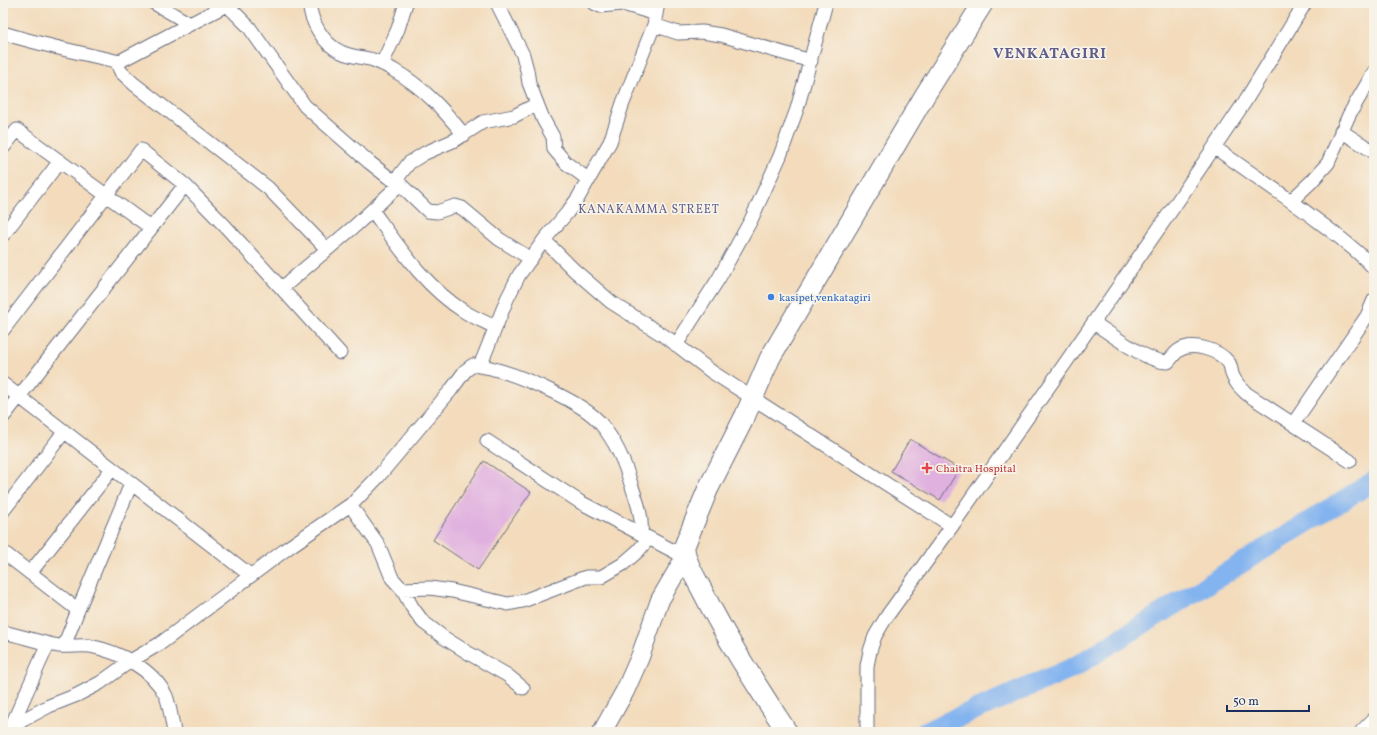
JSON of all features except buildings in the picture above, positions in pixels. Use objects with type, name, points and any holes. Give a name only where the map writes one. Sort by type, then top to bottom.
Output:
[{"type":"main road","points":[[788,732],[726,635],[685,557],[684,546],[708,489],[745,416],[770,358],[925,95],[983,3]]},
{"type":"main road","points":[[602,732],[640,657],[660,600],[685,557]]},
{"type":"street","points":[[154,3],[172,12],[190,24]]},
{"type":"street","points":[[309,3],[317,29],[330,46],[341,52],[373,60],[394,69],[416,84],[452,120],[464,135]]},
{"type":"street","points":[[382,64],[398,29],[406,3]]},
{"type":"street","points":[[497,3],[523,55],[527,70],[528,83],[543,119],[553,137],[554,149],[566,163],[589,180]]},
{"type":"street","points":[[594,3],[600,6],[623,4],[656,14],[678,33],[702,32],[721,35],[811,61]]},
{"type":"street","points":[[676,345],[719,278],[751,220],[780,156],[811,61],[826,3]]},
{"type":"street","points":[[867,732],[868,666],[870,651],[875,636],[887,616],[1094,323],[1244,103],[1304,3]]},
{"type":"street","points":[[327,249],[268,188],[134,84],[121,72],[118,65],[120,62],[229,4],[249,27],[305,106],[369,162],[388,177],[398,182],[428,211],[437,212],[455,206],[462,208],[499,238],[531,259]]},
{"type":"street","points":[[480,366],[507,299],[519,275],[544,240],[567,214],[589,180],[610,142],[656,14]]},
{"type":"street","points":[[3,34],[120,62]]},
{"type":"street","points":[[1291,201],[1328,163],[1349,115],[1374,72]]},
{"type":"street","points":[[282,288],[372,210],[398,182],[410,163],[425,153],[464,135],[483,122],[514,116],[537,104]]},
{"type":"street","points":[[3,148],[17,130],[151,228]]},
{"type":"street","points":[[1341,131],[1374,152]]},
{"type":"street","points":[[1214,147],[1291,201],[1357,252],[1374,268]]},
{"type":"street","points":[[3,330],[141,150],[185,185],[226,227],[340,353]]},
{"type":"street","points":[[3,235],[60,161]]},
{"type":"street","points":[[3,417],[185,185]]},
{"type":"street","points":[[372,210],[401,251],[423,277],[465,312],[494,332]]},
{"type":"street","points":[[544,240],[574,270],[611,302],[676,345],[712,372],[952,526]]},
{"type":"street","points":[[1293,424],[1367,316],[1374,300]]},
{"type":"street","points":[[1094,323],[1144,355],[1161,362],[1168,362],[1179,350],[1190,347],[1205,348],[1220,355],[1230,364],[1232,375],[1238,385],[1247,394],[1350,461]]},
{"type":"street","points":[[8,731],[23,720],[49,706],[77,695],[100,683],[132,660],[161,643],[289,547],[350,505],[378,478],[465,371],[473,365],[495,369],[538,385],[580,407],[601,423],[616,448],[630,478],[639,508],[645,536],[638,551],[623,564],[601,577],[586,577],[523,601],[508,604],[452,591],[430,588],[402,589]]},
{"type":"street","points":[[3,384],[220,551],[250,576]]},
{"type":"street","points":[[3,512],[64,432]]},
{"type":"street","points":[[487,441],[580,502],[685,557]]},
{"type":"street","points":[[30,573],[112,469]]},
{"type":"street","points":[[64,646],[131,484]]},
{"type":"street","points":[[350,505],[378,544],[392,578],[402,589],[412,607],[424,622],[450,641],[507,675],[523,688]]},
{"type":"street","points":[[3,552],[78,610]]},
{"type":"street","points":[[3,632],[48,644],[88,646],[102,649],[132,660],[155,680],[166,697],[174,732]]},
{"type":"street","points":[[8,731],[48,644]]},
{"type":"street","points":[[1363,732],[1374,722]]},
{"type":"waterway","points":[[924,732],[1074,667],[1374,481]]},
{"type":"place","name":"kasipet,venkatagiri","points":[[771,297]]},
{"type":"place","name":"Chaitra Hospital","points":[[927,468]]},
{"type":"district","name":"VENKATAGIRI","points":[[1050,53]]},
{"type":"district","name":"KANAKAMMA STREET","points":[[649,209]]}]
